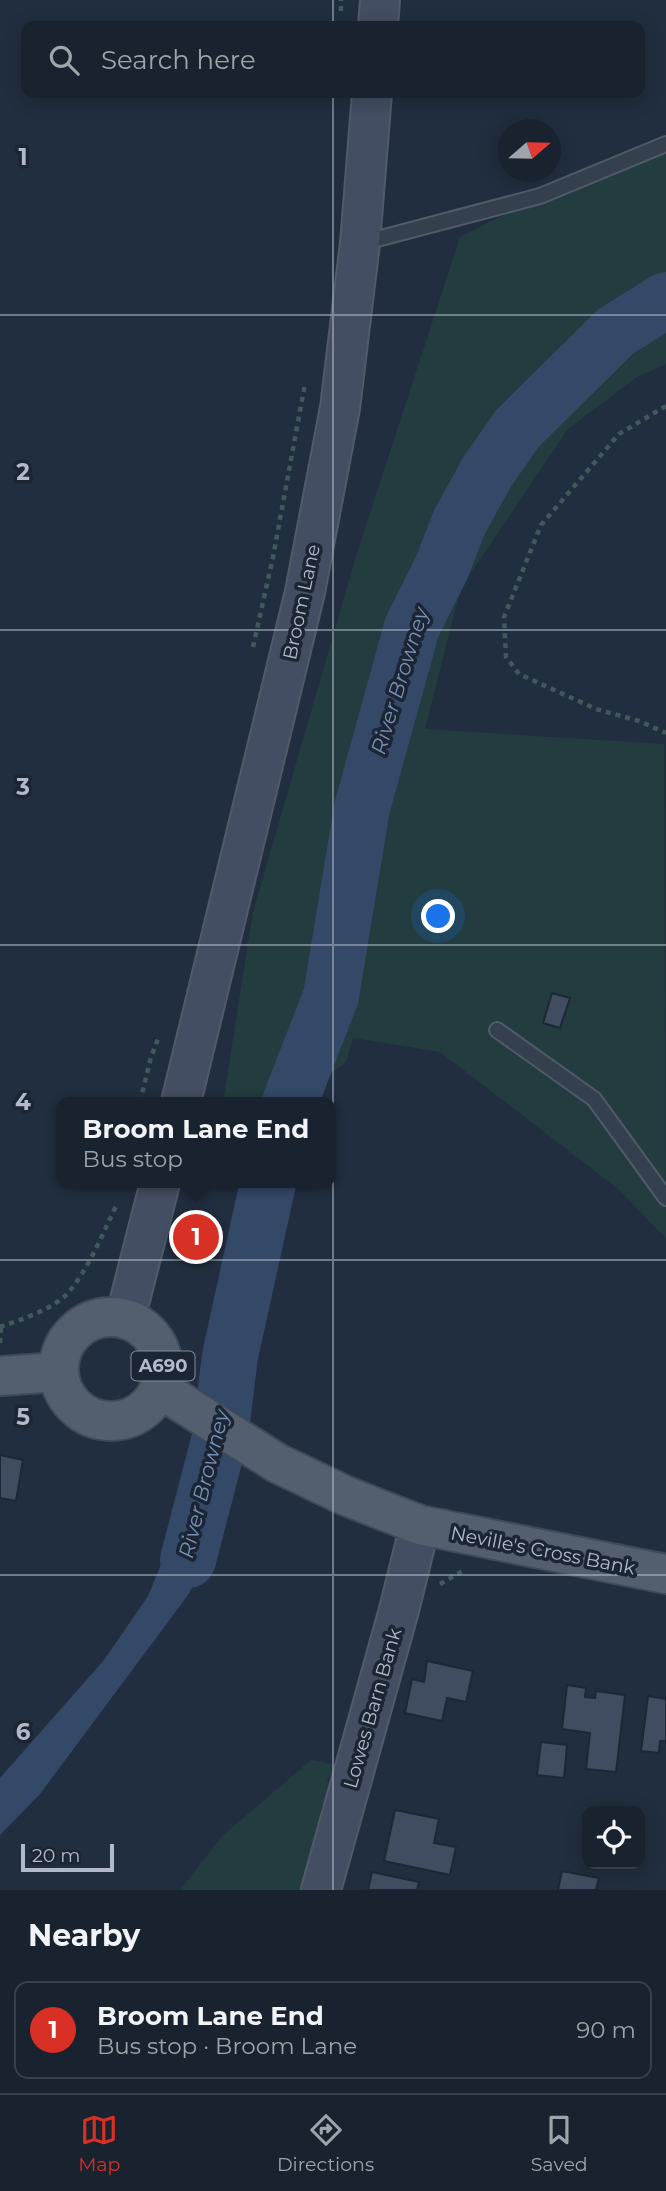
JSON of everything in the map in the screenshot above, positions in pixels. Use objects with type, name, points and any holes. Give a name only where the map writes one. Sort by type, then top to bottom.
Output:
[{"type":"main road","points":[[378,21],[380,0]]},
{"type":"main road","name":"Broom Lane","points":[[182,1097],[305,593],[340,408],[360,243],[372,98]]},
{"type":"main road","points":[[0,1376],[58,1372],[66,1341],[78,1328],[92,1320],[109,1317],[125,1319],[159,1188]]},
{"type":"main road","name":"A690","points":[[58,1372],[61,1388],[69,1401],[80,1412],[94,1419],[110,1422],[126,1420],[140,1413],[152,1402],[160,1389],[163,1372],[161,1354],[153,1338],[141,1326],[125,1319]]},
{"type":"main road","name":"A690","points":[[160,1389],[277,1463],[346,1496],[420,1525]]},
{"type":"main road","name":"Neville's Cross Bank","points":[[420,1525],[666,1574]]},
{"type":"main road","name":"Lowes Barn Bank","points":[[321,1890],[420,1525]]},
{"type":"lane","points":[[360,243],[540,196],[666,144]]},
{"type":"lane","points":[[497,1030],[594,1100],[666,1198]]},
{"type":"path","points":[[252,651],[273,557],[306,379]]},
{"type":"path","points":[[666,406],[619,434],[541,525],[504,617],[506,657],[519,674],[596,709],[639,721],[666,733]]},
{"type":"path","points":[[142,1097],[151,1057],[160,1034]]},
{"type":"path","points":[[0,1346],[1,1327],[34,1314],[65,1296],[92,1258],[118,1202]]},
{"type":"green space","points":[[666,144],[666,364],[637,377],[568,429],[461,587],[425,729],[664,744],[666,1238],[617,1188],[440,1052],[353,1038],[346,1062],[300,1097],[224,1097],[253,912],[357,553],[460,237],[540,196]]},
{"type":"green space","points":[[311,1760],[338,1765],[327,1780],[333,1790],[305,1890],[180,1890],[222,1836]]},
{"type":"water","points":[[187,1478],[228,1494],[220,1538],[188,1595],[40,1794],[0,1835],[0,1778],[104,1660],[148,1596],[172,1538]]},
{"type":"building","points":[[552,993],[570,998],[560,1028],[543,1023]]},
{"type":"building","points":[[0,1455],[23,1460],[16,1501],[0,1498]]},
{"type":"building","points":[[427,1661],[473,1671],[466,1702],[447,1698],[442,1721],[405,1713],[412,1679],[424,1682]]},
{"type":"building","points":[[567,1685],[586,1688],[585,1697],[595,1698],[596,1691],[625,1695],[616,1772],[586,1769],[590,1733],[562,1729]]},
{"type":"building","points":[[648,1696],[666,1699],[666,1741],[660,1741],[659,1753],[641,1751]]},
{"type":"building","points":[[541,1742],[567,1745],[564,1778],[537,1775]]},
{"type":"building","points":[[395,1810],[439,1819],[434,1843],[456,1847],[450,1875],[384,1861]]},
{"type":"building","points":[[562,1871],[599,1878],[596,1889],[599,1890],[558,1890]]},
{"type":"building","points":[[372,1872],[419,1882],[417,1890],[368,1890]]},
{"type":"waterway","name":"River Browney","points":[[292,1097],[331,996],[362,808],[412,627],[442,567],[459,523],[487,472],[517,429],[615,332],[666,300]]},
{"type":"waterway","name":"River Browney","points":[[188,1560],[220,1437],[230,1356],[267,1188]]},
{"type":"place","name":"Broom Lane End","points":[[196,1237]]}]
